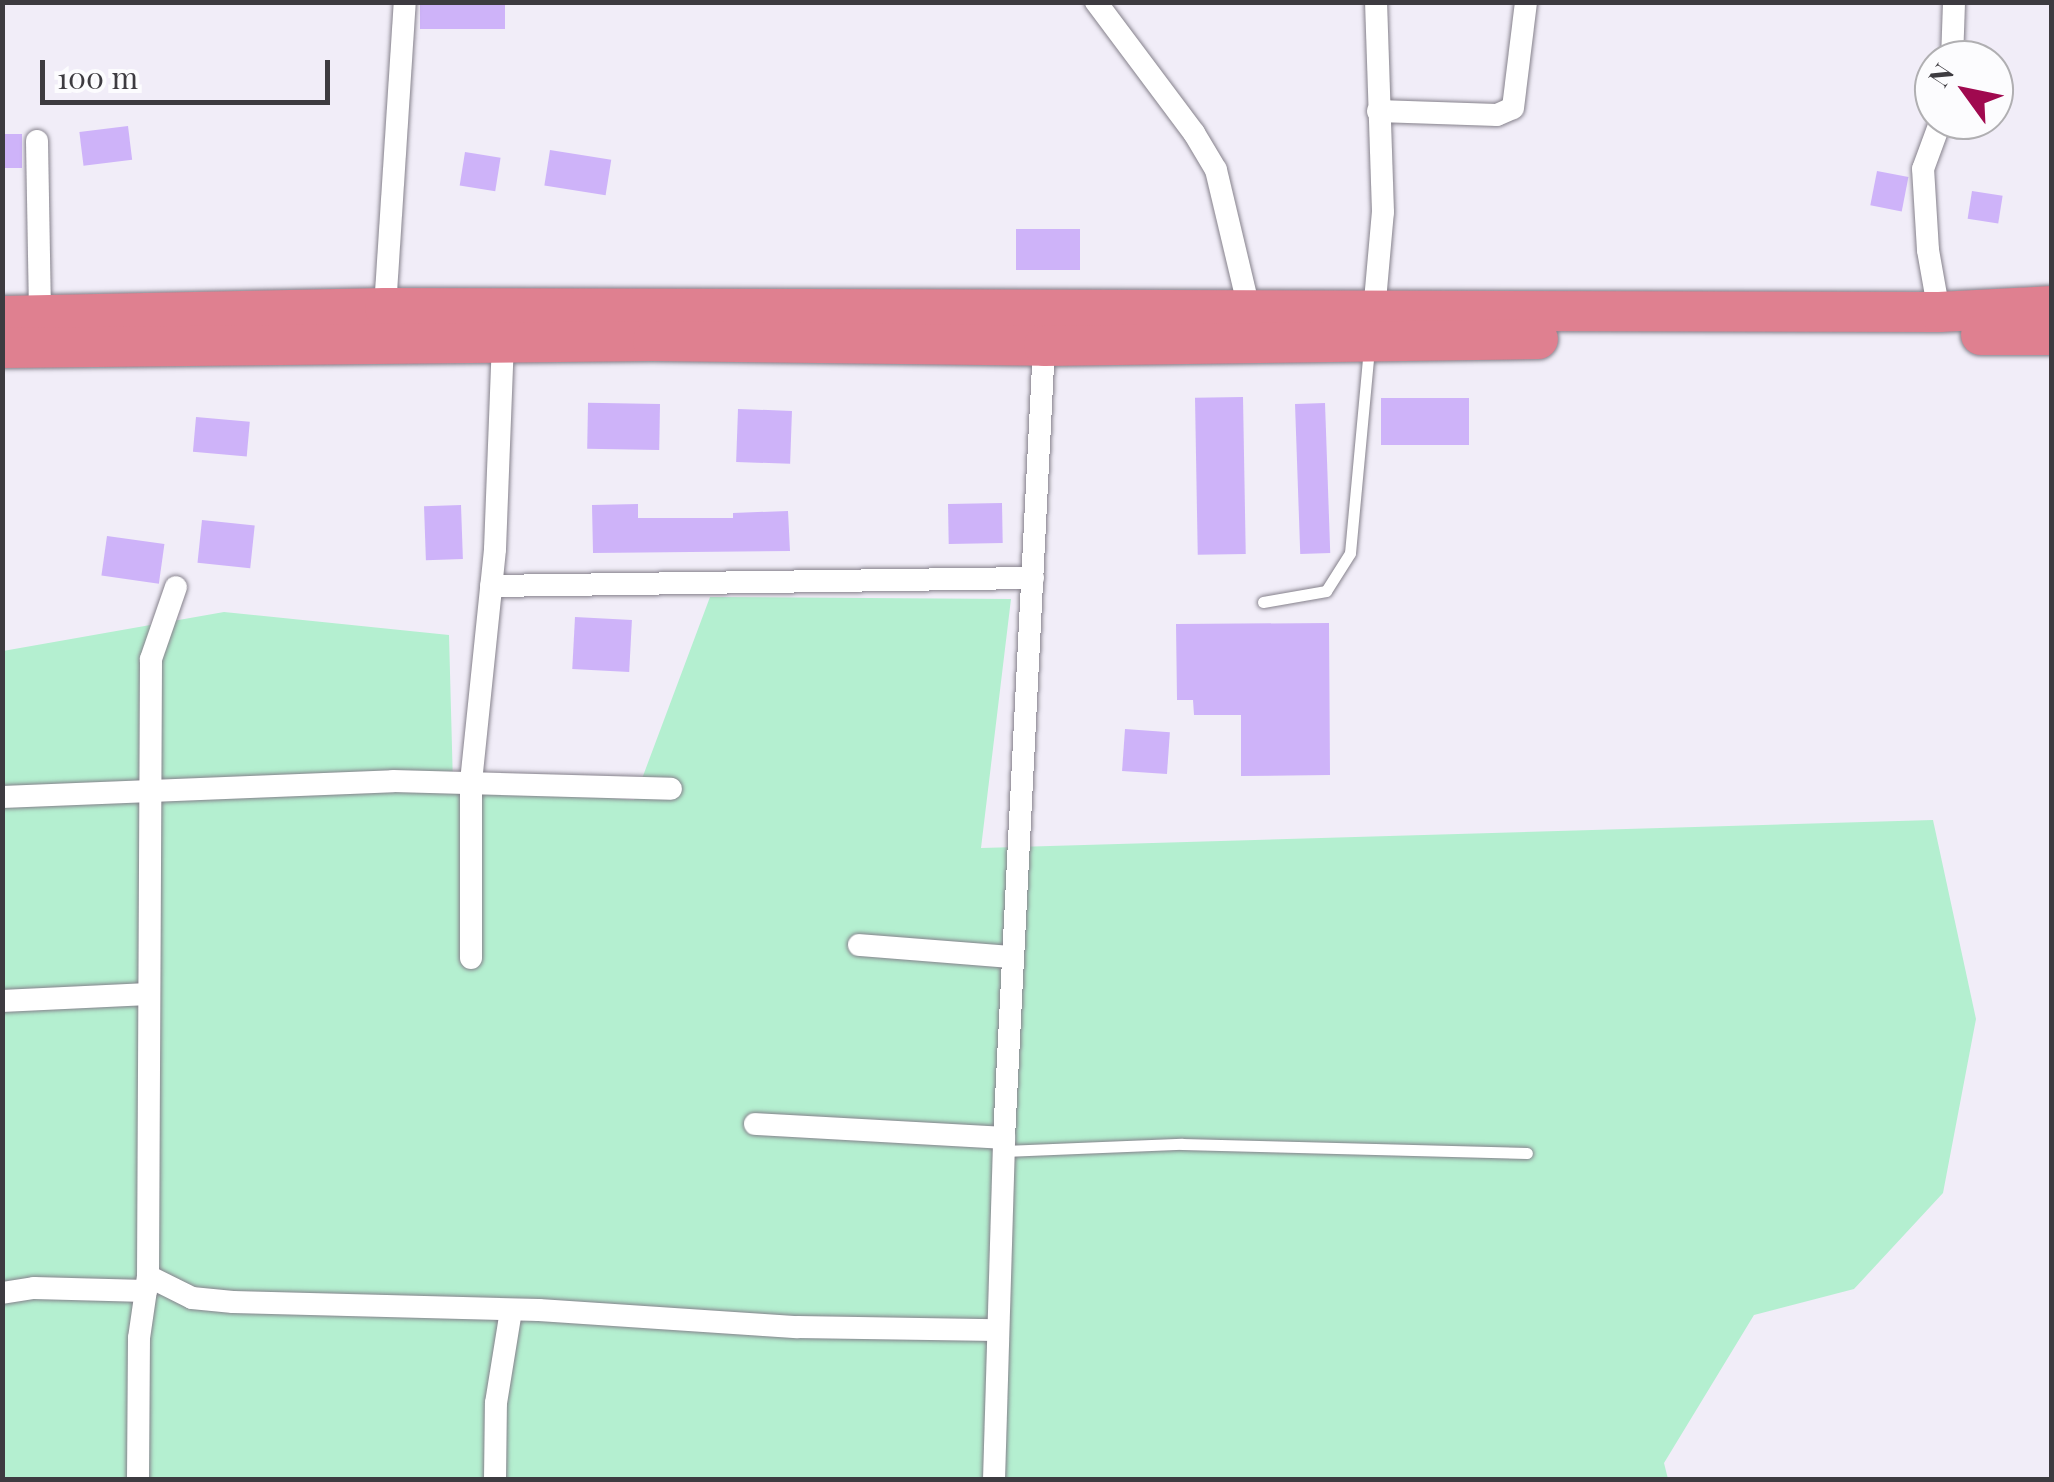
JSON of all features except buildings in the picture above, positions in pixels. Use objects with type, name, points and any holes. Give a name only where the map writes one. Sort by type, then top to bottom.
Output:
[{"type":"highway","points":[[1372,326],[2052,306]]},
{"type":"highway","points":[[22,316],[385,308],[1253,326],[2052,335]]},
{"type":"highway","points":[[2,348],[503,342],[1044,346],[1253,326]]},
{"type":"street","points":[[385,308],[406,2]]},
{"type":"street","points":[[1096,2],[1194,133],[1216,170],[1253,326]]},
{"type":"street","points":[[1372,326],[1383,212],[1376,2]]},
{"type":"street","points":[[1378,112],[1497,115],[1512,108],[1526,2]]},
{"type":"street","points":[[1953,40],[1954,2]]},
{"type":"street","points":[[1934,140],[1923,169],[1928,250],[1938,312]]},
{"type":"street","points":[[22,316],[38,141]]},
{"type":"street","points":[[471,958],[470,782],[491,586],[503,342]]},
{"type":"street","points":[[994,1480],[1004,1144],[1044,346]]},
{"type":"street","points":[[491,586],[1032,578]]},
{"type":"street","points":[[138,1480],[140,1338],[147,1284],[152,659],[176,587]]},
{"type":"street","points":[[2,798],[392,781],[671,788]]},
{"type":"street","points":[[858,945],[1013,957]]},
{"type":"street","points":[[2,1001],[148,994]]},
{"type":"street","points":[[756,1124],[1004,1144]]},
{"type":"street","points":[[2,1294],[34,1288],[147,1284],[192,1298],[233,1302],[511,1310],[798,1327],[996,1330]]},
{"type":"street","points":[[495,1480],[496,1403],[511,1310]]},
{"type":"lane","points":[[1262,602],[1326,591],[1350,554],[1372,326]]},
{"type":"lane","points":[[1004,1144],[1182,1144],[1527,1154]]},
{"type":"green space","points":[[710,597],[1011,599],[981,848],[1933,820],[1976,1019],[1943,1193],[1854,1289],[1754,1315],[1664,1463],[1668,1479],[3,1480],[3,651],[224,612],[449,635],[453,785],[634,800]]}]
